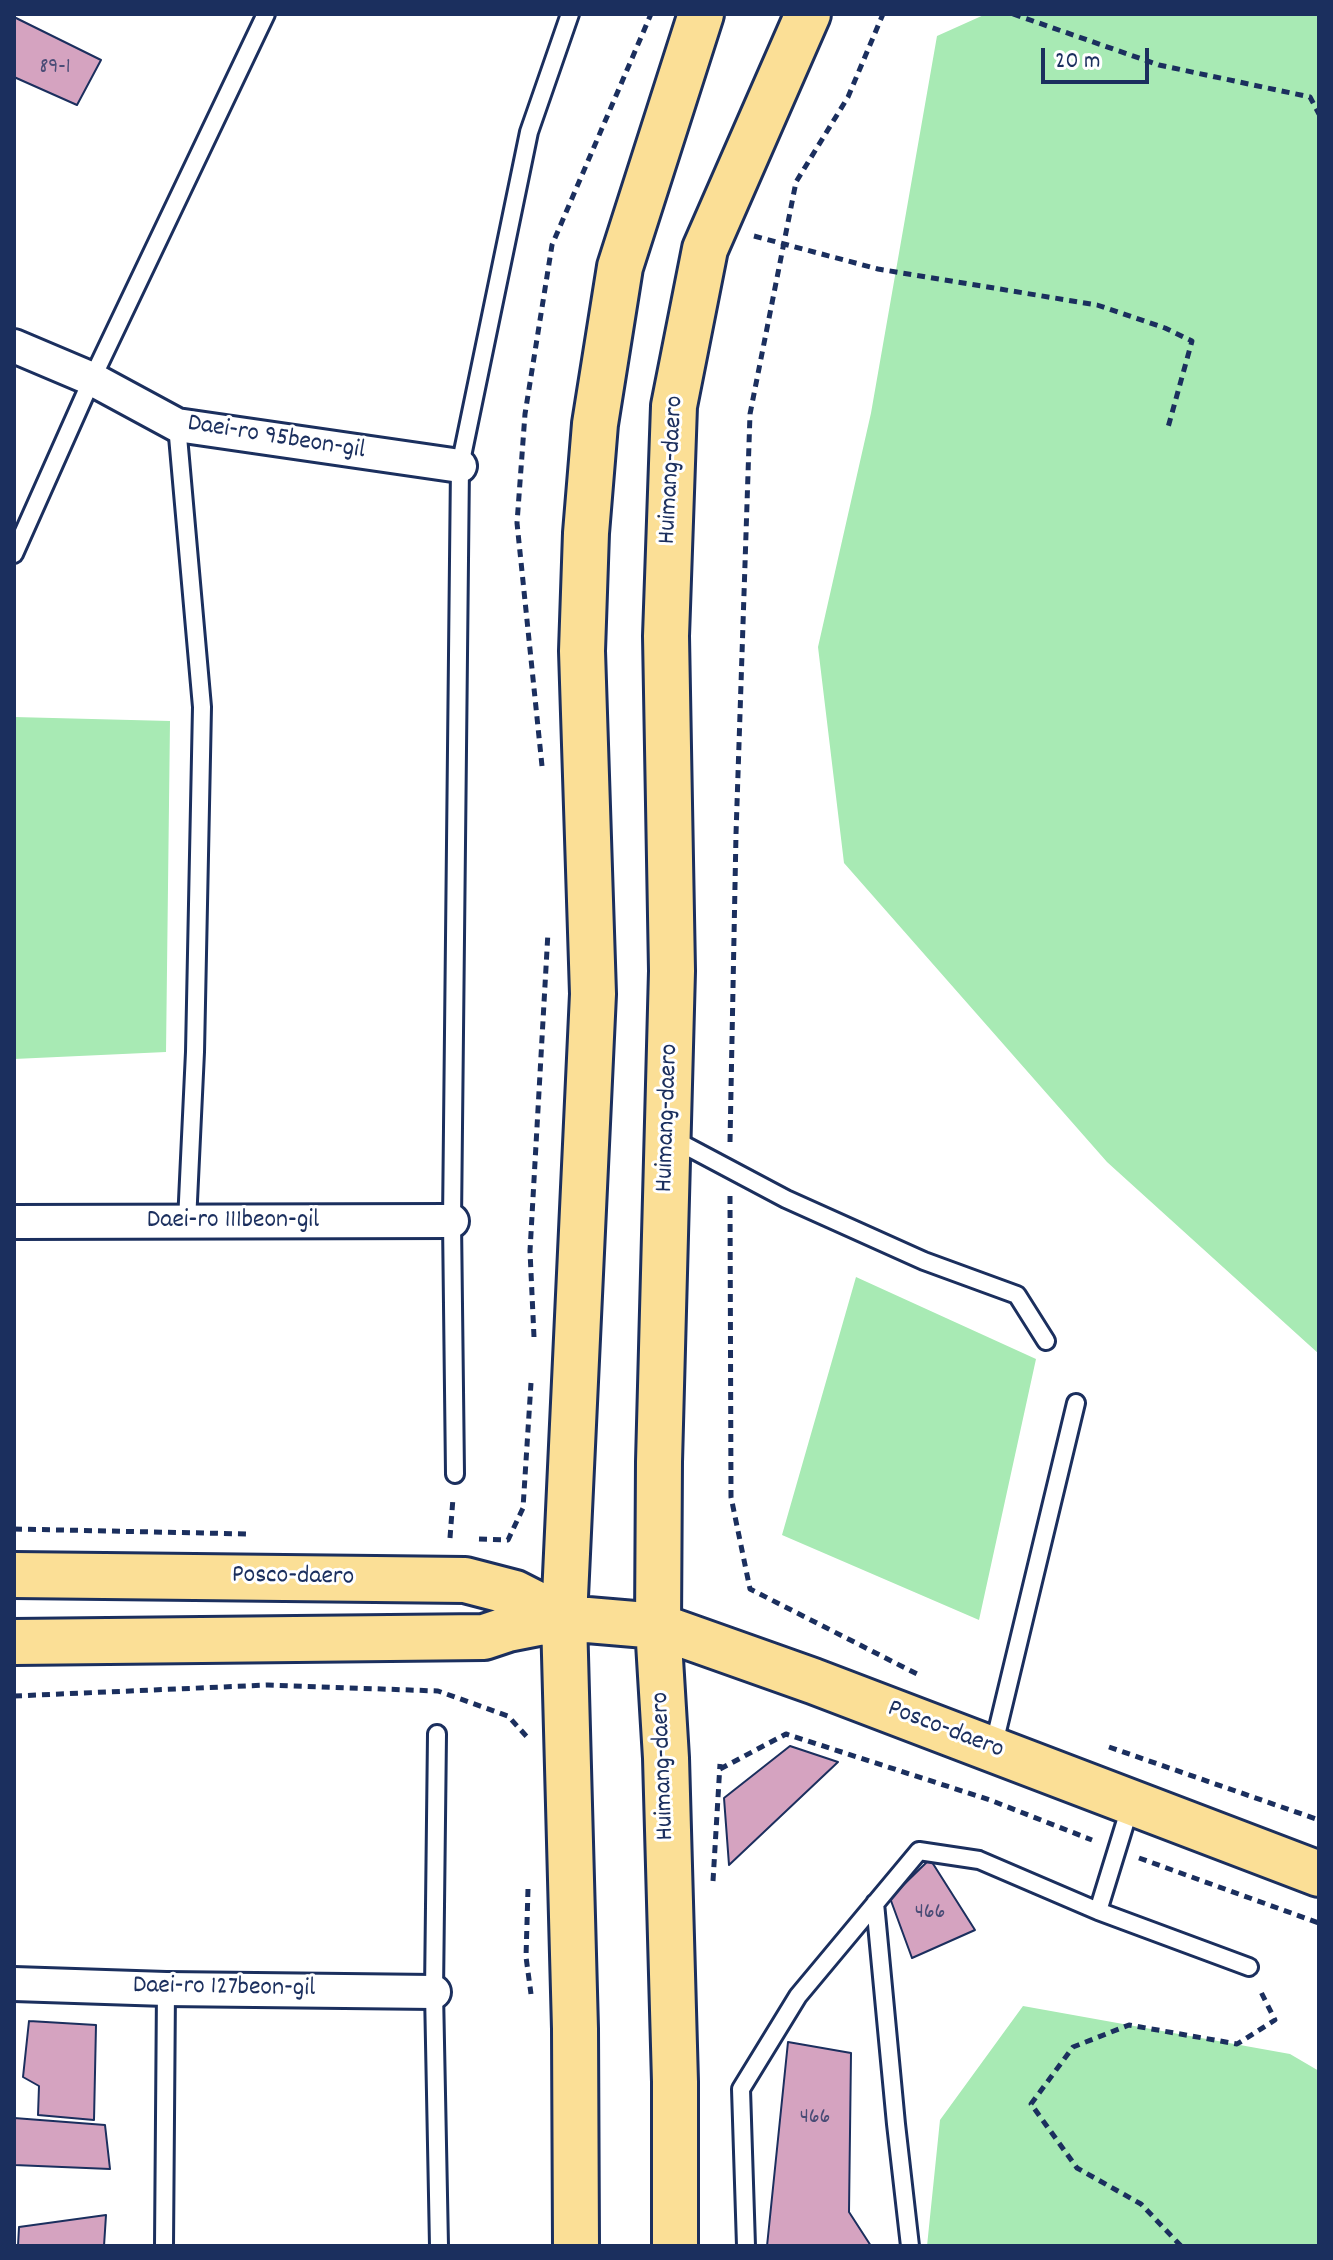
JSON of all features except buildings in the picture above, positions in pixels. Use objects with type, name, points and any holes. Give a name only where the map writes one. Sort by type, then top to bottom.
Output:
[{"type":"main road","points":[[576,2246],[575,2029],[564,1618],[593,994],[582,651],[586,533],[594,440],[620,267],[701,14]]},
{"type":"main road","name":"Huimang-daero","points":[[675,2246],[675,2067],[666,1758],[658,1626],[659,1462],[672,971],[666,636],[674,406],[705,249],[808,14]]},
{"type":"main road","name":"Posco-daero","points":[[14,1575],[465,1580],[515,1593],[564,1618]]},
{"type":"main road","name":"Posco-daero","points":[[14,1642],[484,1637],[564,1618],[658,1626],[813,1681],[1319,1874]]},
{"type":"street","name":"Daei-ro 95beon-gil","points":[[14,346],[92,379],[177,425],[460,466]]},
{"type":"street","name":"Daei-ro 111beon-gil","points":[[14,1222],[452,1221]]},
{"type":"street","name":"Daei-ro 127beon-gil","points":[[14,1984],[434,1992]]},
{"type":"lane","points":[[14,554],[92,379],[266,14]]},
{"type":"lane","points":[[455,1474],[452,1221],[460,466],[529,132],[570,14]]},
{"type":"lane","points":[[177,425],[202,707],[195,1052],[187,1222]]},
{"type":"lane","points":[[668,1136],[786,1199],[924,1261],[1017,1295],[1046,1341]]},
{"type":"lane","points":[[993,1749],[1076,1403]]},
{"type":"lane","points":[[437,1734],[434,1992],[439,2246]]},
{"type":"lane","points":[[1098,1911],[1132,1803]]},
{"type":"lane","points":[[746,2246],[741,2089],[798,1996],[919,1851],[979,1860],[1098,1911],[1249,1967]]},
{"type":"lane","points":[[875,1903],[910,2246]]},
{"type":"lane","points":[[164,2246],[166,1989]]},
{"type":"path","points":[[750,1589],[731,1497],[730,1170],[735,849],[750,414],[796,182],[848,97],[883,14]]},
{"type":"path","points":[[1013,14],[1159,65],[1310,97],[1319,114]]},
{"type":"path","points":[[715,226],[878,269],[1097,305],[1165,328],[1192,341],[1167,431]]},
{"type":"path","points":[[434,1538],[450,1538],[455,1474]]},
{"type":"path","points":[[14,1529],[263,1534]]},
{"type":"path","points":[[14,1696],[268,1685],[438,1691],[508,1716]]},
{"type":"path","points":[[720,1769],[786,1734],[990,1800],[1319,1923]]},
{"type":"path","points":[[1181,2246],[1141,2204],[1077,2168],[1031,2104],[1073,2047],[1129,2025],[1237,2044],[1275,2020],[1249,1967]]},
{"type":"green space","points":[[986,14],[1319,14],[1319,1354],[1107,1162],[844,863],[818,647],[871,413],[937,36]]},
{"type":"green space","points":[[14,717],[170,721],[166,1052],[14,1059]]},
{"type":"green space","points":[[856,1277],[1036,1359],[979,1620],[782,1535]]},
{"type":"green space","points":[[1023,2006],[1290,2054],[1319,2071],[1319,2246],[927,2246],[940,2120]]}]
